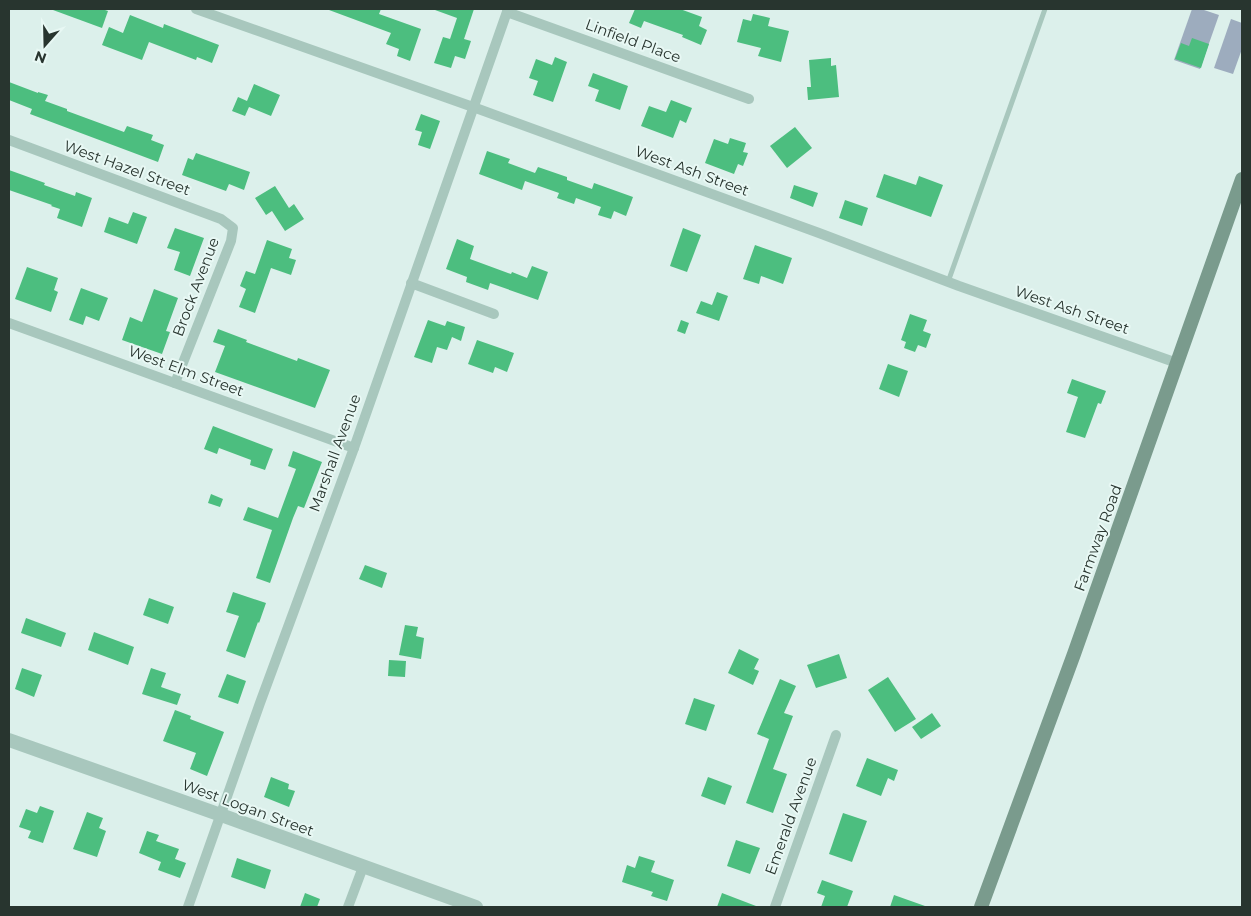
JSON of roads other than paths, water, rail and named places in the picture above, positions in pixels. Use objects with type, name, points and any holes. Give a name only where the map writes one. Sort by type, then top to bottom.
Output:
[{"type":"main road","name":"Farmway Road","points":[[981,907],[1242,179]]},
{"type":"street","name":"West Ash Street","points":[[196,9],[473,107],[948,282],[1177,362]]},
{"type":"street","name":"Marshall Avenue","points":[[188,907],[260,703],[354,448],[508,10]]},
{"type":"street","name":"Linfield Place","points":[[508,10],[749,99]]},
{"type":"street","name":"West Hazel Street","points":[[9,140],[221,219],[233,228]]},
{"type":"street","name":"Brock Avenue","points":[[175,383],[231,241],[233,228]]},
{"type":"street","points":[[411,283],[494,314]]},
{"type":"street","name":"West Elm Street","points":[[9,323],[354,448]]},
{"type":"street","name":"Emerald Avenue","points":[[775,907],[836,735]]},
{"type":"street","name":"West Logan Street","points":[[9,740],[476,907]]},
{"type":"street","points":[[348,907],[362,866]]},
{"type":"lane","points":[[948,282],[1045,9]]}]
